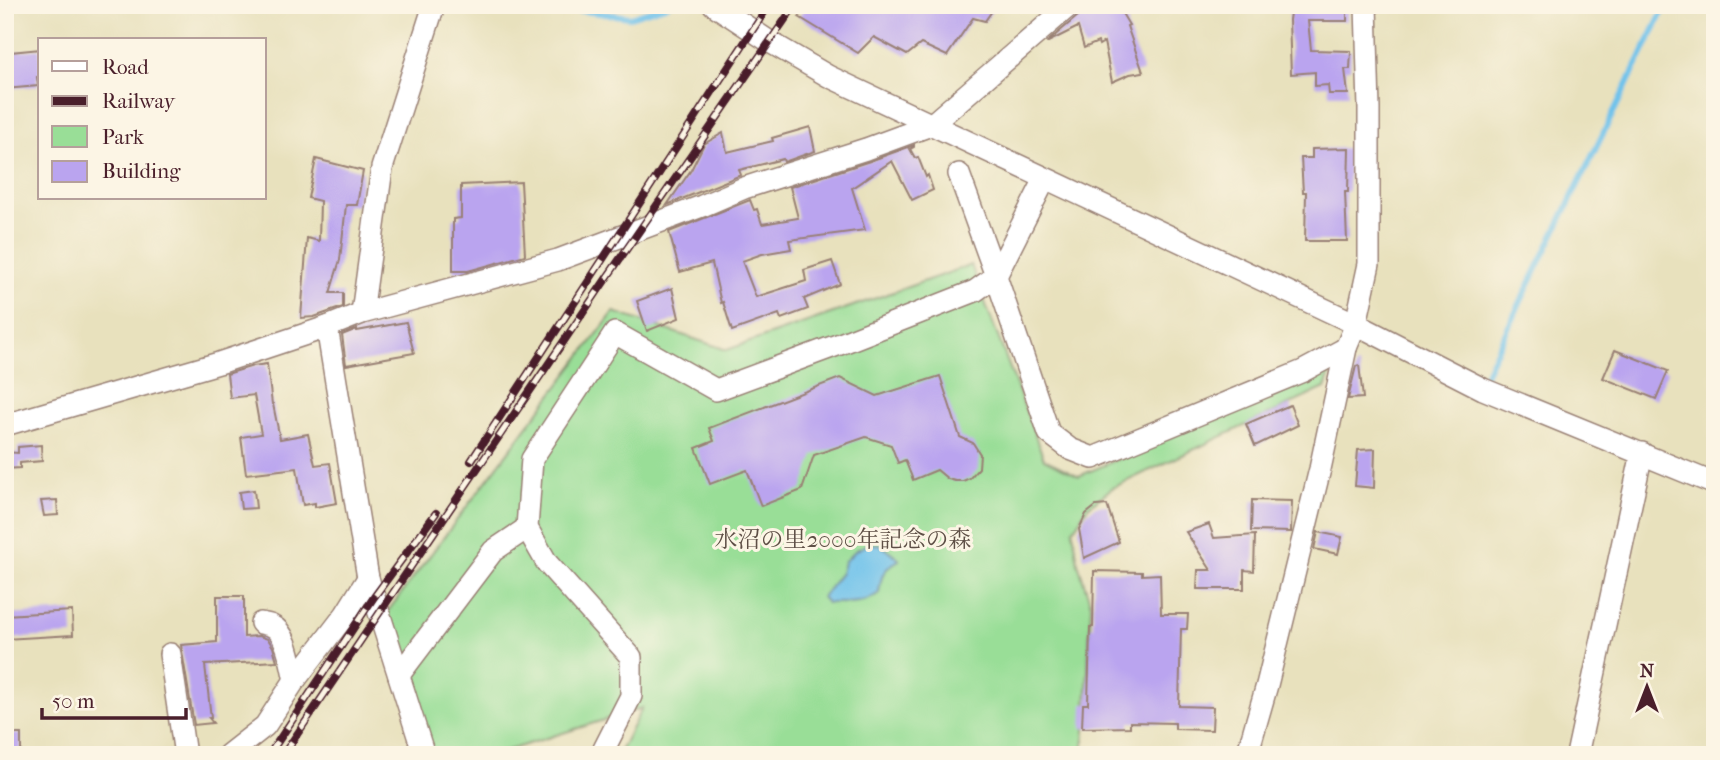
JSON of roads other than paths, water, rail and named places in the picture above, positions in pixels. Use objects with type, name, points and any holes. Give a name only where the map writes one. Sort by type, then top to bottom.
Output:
[{"type":"street","points":[[362,313],[382,167],[433,5]]},
{"type":"street","points":[[714,5],[769,42],[828,76],[1356,324],[1483,389],[1715,484]]},
{"type":"street","points":[[5,425],[219,363],[362,313],[558,260],[744,188],[931,125],[1070,5]]},
{"type":"street","points":[[1247,755],[1289,597],[1346,348],[1356,324],[1369,264],[1366,5]]},
{"type":"street","points":[[959,174],[1049,433],[1070,449],[1093,458],[1303,372],[1346,348]]},
{"type":"street","points":[[601,755],[631,696],[631,657],[547,563],[527,528],[532,459],[615,333],[716,390],[975,291],[996,276],[1045,179]]},
{"type":"street","points":[[327,327],[368,578],[424,755]]},
{"type":"street","points":[[1577,755],[1642,453]]},
{"type":"street","points":[[399,676],[494,551],[527,528]]},
{"type":"street","points":[[228,755],[265,726],[295,680],[345,615],[368,578]]},
{"type":"street","points":[[261,623],[274,626],[282,635],[295,680]]},
{"type":"street","points":[[170,654],[185,755]]},
{"type":"water","points":[[869,544],[880,544],[899,560],[884,573],[879,593],[861,601],[827,603],[822,597],[841,573],[844,562],[856,550]]},
{"type":"waterway","points":[[537,5],[630,17],[668,5]]},
{"type":"waterway","points":[[1483,379],[1666,5]]},
{"type":"railway","points":[[471,461],[769,5]]},
{"type":"railway","points":[[283,755],[795,5]]},
{"type":"railway","points":[[269,755],[374,597],[436,513]]},
{"type":"park label","name":"水沼の里2000年記念の森","points":[[843,539]]}]
